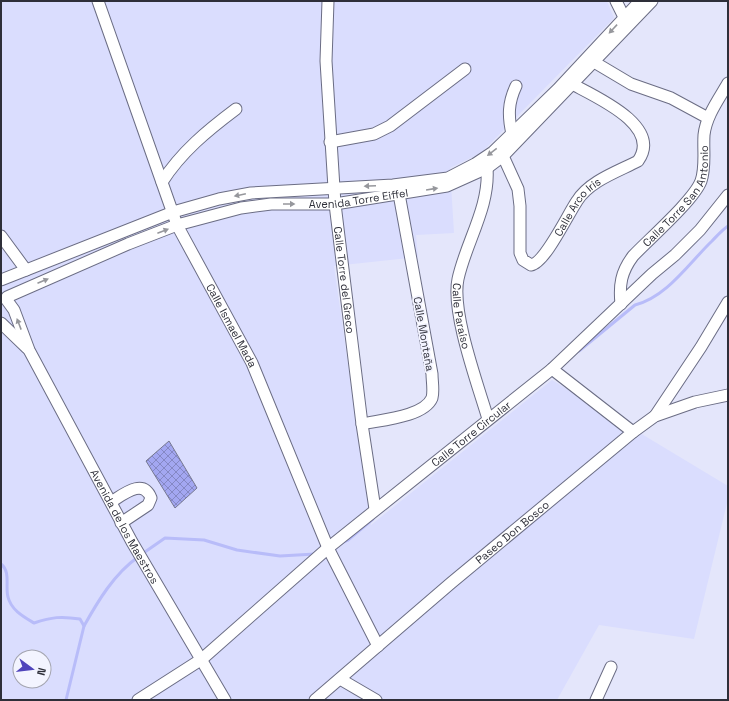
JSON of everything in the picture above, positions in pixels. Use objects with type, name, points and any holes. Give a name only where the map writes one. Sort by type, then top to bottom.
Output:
[{"type":"street","name":"Calle Ismael Mada","points":[[98,1],[177,225],[252,363],[328,548],[378,646]]},
{"type":"street","name":"Calle Torre del Greco","points":[[328,1],[326,61],[335,204],[362,424],[375,510]]},
{"type":"street","points":[[616,1],[626,21]]},
{"type":"street","name":"Avenida Torre Eiffel","points":[[5,300],[128,244],[177,225],[241,208],[271,204],[335,204],[447,186],[487,168],[504,156],[594,62],[640,1]]},
{"type":"street","name":"Avenida Torre Eiffel","points":[[1,281],[173,212],[251,193],[393,185],[448,178],[475,164],[493,152],[626,21],[652,1]]},
{"type":"street","points":[[594,62],[631,84],[671,98],[708,118]]},
{"type":"street","points":[[330,142],[374,134],[390,126],[464,69]]},
{"type":"street","name":"Calle Torre San Antonio","points":[[621,304],[621,277],[625,266],[633,256],[692,197],[700,183],[703,171],[704,134],[708,118],[728,83]]},
{"type":"street","name":"Calle Arco Iris","points":[[504,156],[518,189],[520,206],[520,253],[522,260],[531,265],[535,264],[544,254],[578,198],[594,184],[638,161],[643,155],[645,145],[643,136],[636,126],[620,112],[572,84]]},
{"type":"street","points":[[512,134],[509,122],[509,105],[516,86]]},
{"type":"street","points":[[162,182],[198,140],[236,109]]},
{"type":"street","name":"Calle Paraíso","points":[[487,168],[488,179],[483,204],[464,258],[458,281],[457,296],[464,336],[488,419]]},
{"type":"street","name":"Calle Montaña","points":[[362,424],[415,413],[426,407],[432,398],[432,374],[399,194]]},
{"type":"street","name":"Calle Torre Circular","points":[[138,700],[202,659],[328,548],[552,369],[700,230],[728,195]]},
{"type":"street","points":[[1,236],[26,270]]},
{"type":"street","name":"Avenida de los Maestros","points":[[1,281],[6,287],[5,300],[14,310],[29,350],[122,523],[225,700]]},
{"type":"street","points":[[655,416],[701,347],[728,302]]},
{"type":"street","name":"Avenida de los Maestros","points":[[1,323],[29,350]]},
{"type":"street","points":[[552,369],[633,432]]},
{"type":"street","points":[[655,416],[695,402],[728,395]]},
{"type":"street","name":"Paseo Don Bosco","points":[[315,700],[450,582],[633,432],[655,416]]},
{"type":"street","points":[[111,502],[136,488],[143,488],[148,492],[151,498],[148,505],[122,523]]},
{"type":"street","points":[[596,700],[611,667]]},
{"type":"street","points":[[340,679],[376,700]]},
{"type":"shaded area","points":[[1,1],[607,1],[614,18],[481,153],[450,168],[454,233],[416,235],[418,257],[334,266],[371,525],[552,380],[728,486],[728,499],[694,639],[599,625],[557,700],[1,700]]},
{"type":"building","points":[[169,441],[197,488],[175,508],[146,461]]},
{"type":"waterway","points":[[579,351],[635,305],[647,301],[667,287],[728,226]]},
{"type":"waterway","points":[[343,542],[348,540],[373,519]]},
{"type":"waterway","points":[[142,554],[165,538],[204,540],[237,550],[280,556],[315,554]]},
{"type":"waterway","points":[[84,626],[101,598],[121,571],[138,557]]},
{"type":"waterway","points":[[1,564],[7,575],[7,593],[10,602],[22,616],[34,623],[46,619],[57,618],[80,619],[84,626],[66,700]]}]
